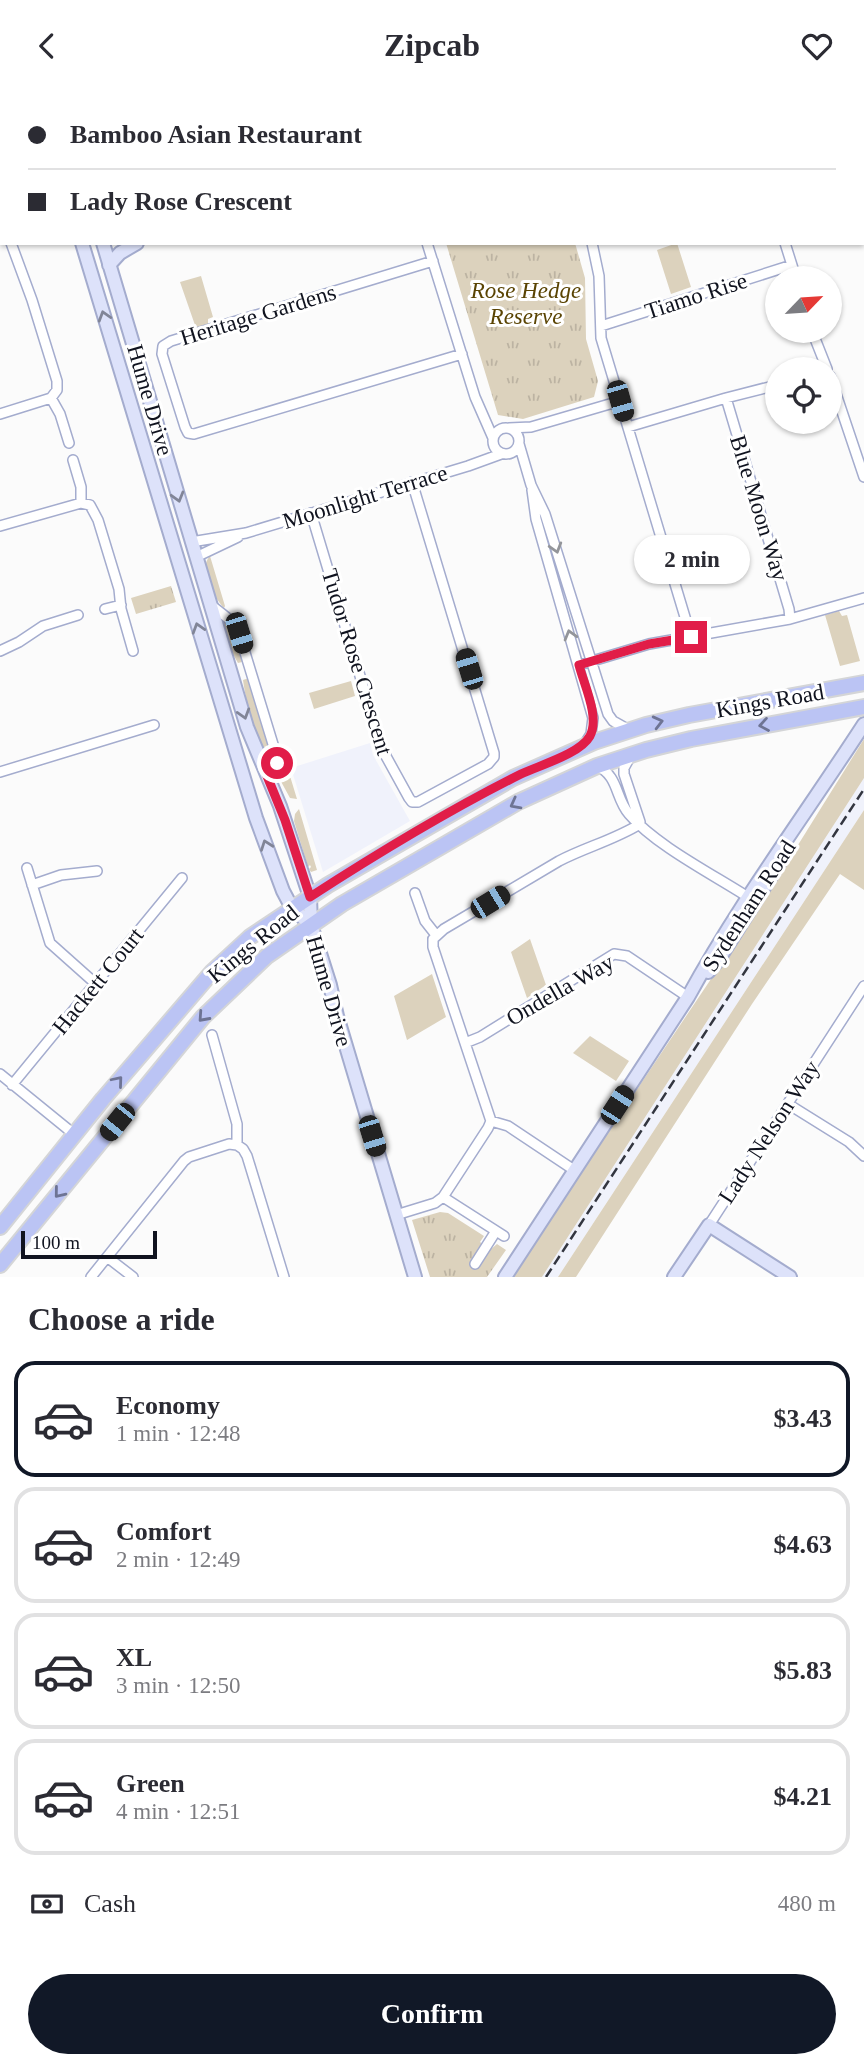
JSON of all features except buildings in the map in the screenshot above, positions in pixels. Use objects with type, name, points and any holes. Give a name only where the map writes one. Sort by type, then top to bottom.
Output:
[{"type":"main road","name":"Kings Road","points":[[0,1227],[162,1028],[212,972],[250,937],[292,908],[502,784],[583,747],[629,730],[703,712],[864,683]]},
{"type":"main road","name":"Kings Road","points":[[0,1265],[203,1017],[267,956],[342,904],[518,802],[597,766],[691,739],[864,707]]},
{"type":"street","points":[[0,414],[51,398],[57,390],[57,381],[32,300],[12,245]]},
{"type":"street","name":"Hume Drive","points":[[83,245],[262,836],[292,908],[310,925]]},
{"type":"street","name":"Hume Drive","points":[[104,245],[247,727],[285,820],[310,897],[310,925],[415,1277]]},
{"type":"street","points":[[109,265],[120,253],[134,245]]},
{"type":"street","points":[[428,245],[475,397],[495,450],[524,464]]},
{"type":"street","points":[[592,245],[599,276],[601,338],[691,637]]},
{"type":"street","points":[[786,245],[792,265]]},
{"type":"street","name":"Heritage Gardens","points":[[433,261],[171,341],[163,346],[162,350],[165,366],[185,428],[188,433],[194,434],[462,354]]},
{"type":"street","name":"Tiamo Rise","points":[[601,326],[792,265]]},
{"type":"street","points":[[628,427],[765,388]]},
{"type":"street","points":[[51,398],[60,414],[69,443]]},
{"type":"street","name":"Blue Moon Way","points":[[726,398],[790,619]]},
{"type":"street","points":[[483,459],[497,431],[531,427],[620,401]]},
{"type":"street","points":[[842,412],[864,477]]},
{"type":"street","points":[[483,417],[516,432],[524,464],[545,514],[608,713],[613,721],[629,730]]},
{"type":"street","points":[[505,454],[515,451],[523,433],[531,427]]},
{"type":"street","name":"Moonlight Terrace","points":[[175,554],[191,542],[246,533],[505,454]]},
{"type":"street","points":[[73,460],[81,487],[81,503]]},
{"type":"street","name":"Tudor Rose Crescent","points":[[311,513],[386,759],[409,798],[418,803],[488,764],[494,753],[412,482]]},
{"type":"street","points":[[531,485],[536,519],[593,717],[591,734],[583,747]]},
{"type":"street","points":[[0,526],[81,503],[90,505],[96,513],[119,589],[133,651]]},
{"type":"street","name":"Moonlight Terrace","points":[[195,557],[246,533]]},
{"type":"street","points":[[175,554],[195,557]]},
{"type":"street","points":[[579,665],[649,644],[790,619],[864,598]]},
{"type":"street","points":[[210,604],[237,628],[276,754],[276,767],[267,776]]},
{"type":"street","points":[[105,609],[121,605]]},
{"type":"street","points":[[0,651],[43,626],[78,615]]},
{"type":"street","name":"Sydenham Road","points":[[505,1277],[688,996],[719,959],[752,899],[778,867],[807,813],[864,724]]},
{"type":"street","points":[[0,772],[154,725]]},
{"type":"street","points":[[631,755],[624,768],[624,775],[640,824]]},
{"type":"street","points":[[597,766],[609,773],[624,807],[640,824],[677,852],[752,899]]},
{"type":"street","points":[[396,1215],[435,1203],[443,1197],[491,1121],[433,947],[436,935],[559,861],[618,837],[640,824]]},
{"type":"street","points":[[27,868],[50,943],[96,984]]},
{"type":"street","points":[[32,885],[61,876],[97,871]]},
{"type":"street","name":"Hackett Court","points":[[12,1085],[182,878]]},
{"type":"street","points":[[415,893],[425,921],[436,935]]},
{"type":"street","name":"Ondella Way","points":[[465,1043],[481,1037],[614,954],[627,956],[688,996]]},
{"type":"street","name":"Lady Nelson Way","points":[[674,1277],[864,986]]},
{"type":"street","points":[[212,1035],[237,1124],[237,1145]]},
{"type":"street","points":[[0,1074],[75,1135]]},
{"type":"street","points":[[788,1104],[849,1142],[864,1156]]},
{"type":"street","points":[[491,1121],[508,1126],[574,1170]]},
{"type":"street","points":[[91,1277],[184,1161],[229,1144],[243,1149],[247,1156],[284,1277]]},
{"type":"street","points":[[443,1197],[500,1233],[475,1264]]},
{"type":"street","points":[[709,1225],[790,1277]]},
{"type":"street","points":[[107,1257],[133,1277]]},
{"type":"shaded area","points":[[370,743],[373,755],[410,821],[323,872],[291,768]]},
{"type":"shaded area","points":[[864,778],[864,810],[558,1277],[542,1277]]},
{"type":"green space","name":"Rose Hedge Reserve","points":[[447,245],[576,245],[585,278],[586,339],[598,381],[594,397],[523,419],[498,415]]},
{"type":"green space","points":[[678,245],[691,287],[671,294],[657,250]]},
{"type":"green space","points":[[201,276],[213,317],[208,319],[208,324],[196,328],[180,282]]},
{"type":"green space","points":[[210,556],[224,608],[206,575],[206,562]]},
{"type":"green space","points":[[171,586],[176,602],[136,614],[131,598]]},
{"type":"green space","points":[[839,611],[842,616],[847,615],[860,661],[840,666],[825,615]]},
{"type":"green space","points":[[224,619],[233,629],[242,662],[238,663],[230,649],[221,621]]},
{"type":"green space","points":[[249,678],[272,762],[256,733],[249,712],[243,680]]},
{"type":"green space","points":[[351,681],[355,696],[314,709],[309,693]]},
{"type":"green space","points":[[864,739],[864,778],[542,1277],[511,1277],[760,906]]},
{"type":"green space","points":[[283,753],[297,799],[290,798],[278,776],[280,754]]},
{"type":"green space","points":[[299,809],[317,870],[311,872],[294,821]]},
{"type":"green space","points":[[864,810],[864,890],[840,874],[752,1004],[576,1277],[558,1277]]},
{"type":"green space","points":[[530,939],[546,985],[527,998],[511,952]]},
{"type":"green space","points":[[432,974],[446,1017],[407,1040],[394,996]]},
{"type":"green space","points":[[590,1036],[629,1061],[616,1081],[573,1053]]},
{"type":"green space","points":[[440,1212],[448,1213],[484,1236],[480,1242],[490,1250],[497,1244],[506,1250],[487,1277],[430,1277],[412,1220]]},
{"type":"railway","points":[[546,1277],[864,789]]},
{"type":"route","points":[[277,763],[267,776],[285,820],[310,897],[480,796],[540,765],[583,747],[591,734],[593,717],[579,665],[649,644],[691,637]]}]
